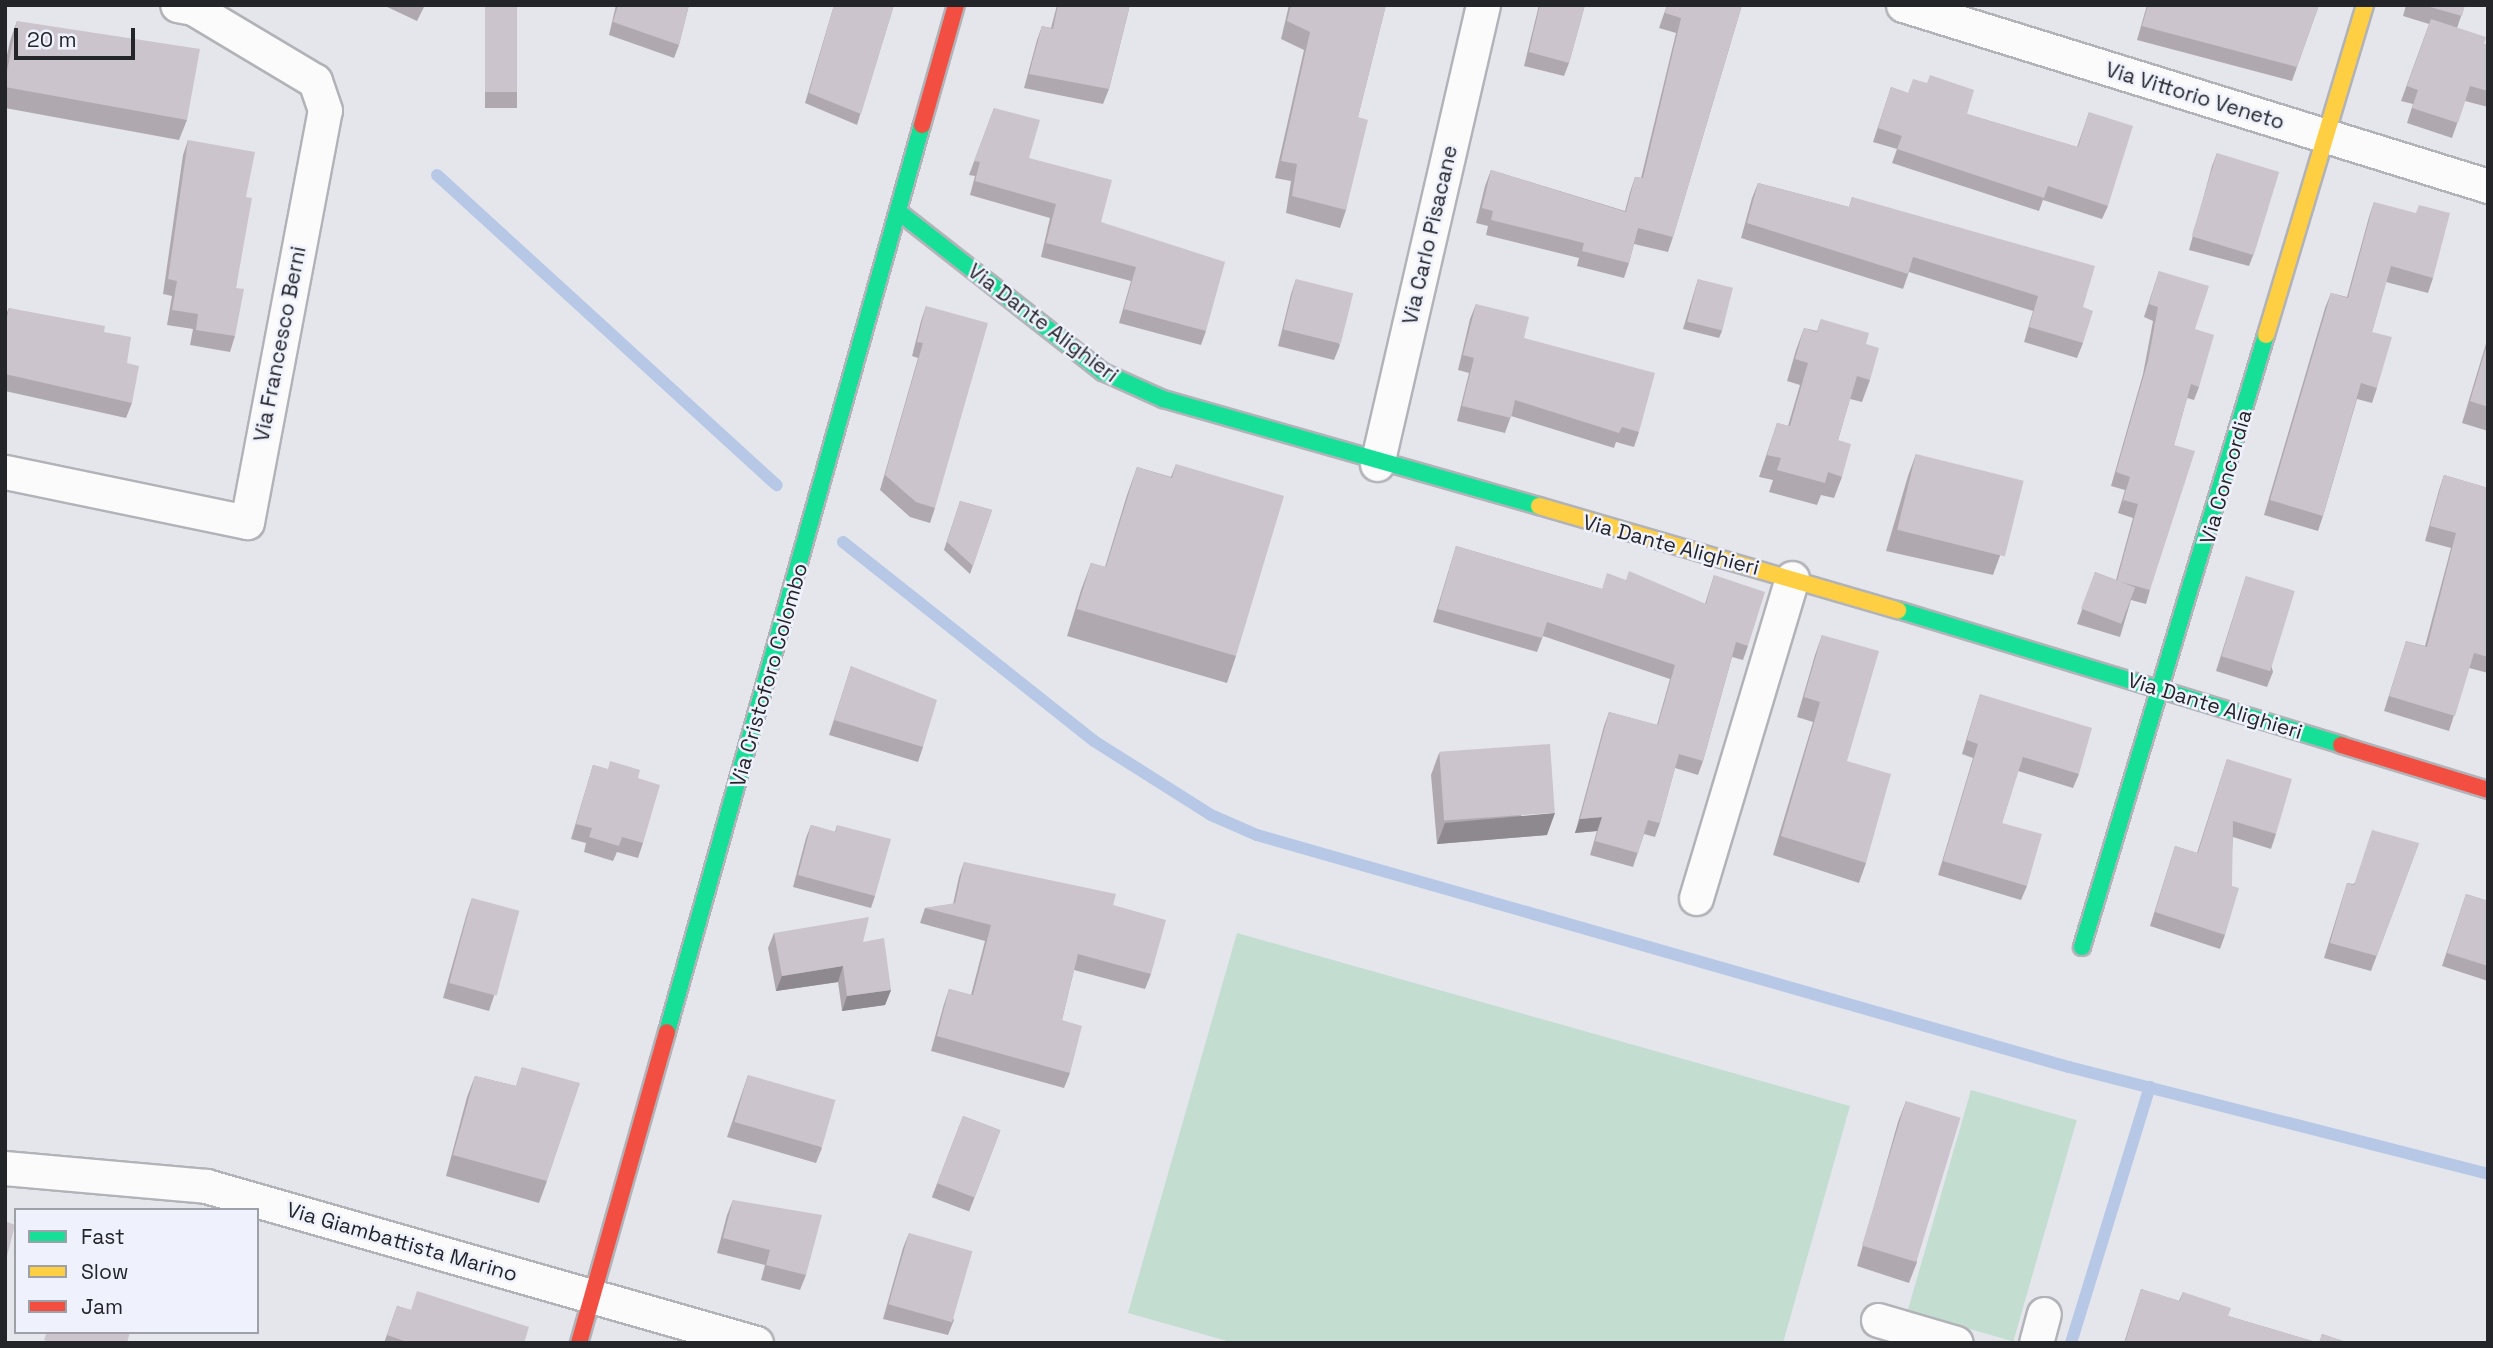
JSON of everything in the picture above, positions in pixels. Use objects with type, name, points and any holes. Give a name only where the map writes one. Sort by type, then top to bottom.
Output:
[{"type":"street","name":"Via Francesco Berni","points":[[5,472],[247,522],[325,110],[315,81],[192,8],[177,5]]},
{"type":"street","name":"Via Cristoforo Colombo","points":[[579,1343],[590,1295],[900,213],[956,5]]},
{"type":"street","name":"Via Carlo Pisacane","points":[[1377,464],[1483,5]]},
{"type":"street","name":"Via Vittorio Veneto","points":[[1903,5],[2488,186]]},
{"type":"street","name":"Via Concordia","points":[[2082,947],[2163,690],[2365,5]]},
{"type":"street","name":"Via Dante Alighieri","points":[[900,213],[1130,387],[1377,464],[1792,578],[2488,790]]},
{"type":"street","points":[[1696,898],[1792,578]]},
{"type":"street","name":"Via Giambattista Marino","points":[[5,1168],[206,1186],[756,1343]]},
{"type":"street","points":[[1878,1320],[1956,1343]]},
{"type":"green space","points":[[1237,933],[1850,1106],[1783,1343],[1234,1343],[1128,1313]]},
{"type":"green space","points":[[1971,1090],[2077,1120],[2013,1341],[1908,1311]]},
{"type":"building","points":[[485,5],[517,5],[517,92],[485,92]]},
{"type":"building","points":[[618,5],[689,5],[679,45],[613,22]]},
{"type":"building","points":[[834,5],[894,5],[861,114],[809,93]]},
{"type":"building","points":[[1058,5],[1130,5],[1109,89],[1029,74],[1042,26],[1053,29]]},
{"type":"building","points":[[1291,5],[1386,5],[1358,117],[1368,120],[1346,210],[1292,196],[1297,164],[1281,161],[1310,32],[1287,21]]},
{"type":"building","points":[[1540,5],[1585,5],[1569,63],[1529,52]]},
{"type":"building","points":[[1667,5],[1742,5],[1673,237],[1638,228],[1629,263],[1582,251],[1584,243],[1491,220],[1493,211],[1482,208],[1491,170],[1626,212],[1635,177],[1643,178],[1681,18],[1665,13]]},
{"type":"building","points":[[2148,5],[2319,5],[2297,67],[2142,26]]},
{"type":"building","points":[[2423,5],[2465,5],[2462,16]]},
{"type":"building","points":[[2431,19],[2486,37],[2484,44],[2488,45],[2488,91],[2470,86],[2458,123],[2412,108],[2418,90],[2407,86]]},
{"type":"building","points":[[17,21],[200,49],[187,120],[5,87]]},
{"type":"building","points":[[1930,75],[1974,90],[1967,114],[2078,147],[2089,112],[2133,126],[2108,206],[2048,186],[2044,198],[1897,149],[1902,136],[1878,128],[1891,87],[1908,93],[1913,79],[1927,83]]},
{"type":"building","points":[[994,108],[1040,120],[1029,158],[1112,180],[1101,222],[1225,262],[1206,331],[1124,309],[1136,267],[1046,243],[1056,204],[975,181],[980,162],[974,161]]},
{"type":"building","points":[[188,140],[255,152],[246,197],[252,198],[236,288],[244,289],[235,336],[196,330],[198,314],[172,310],[177,281],[168,279]]},
{"type":"building","points":[[2217,153],[2279,172],[2254,255],[2192,236]]},
{"type":"building","points":[[1758,183],[1849,207],[1852,197],[2095,266],[2083,307],[2093,311],[2083,343],[2029,327],[2038,296],[1913,257],[1908,274],[1747,223]]},
{"type":"building","points":[[2374,202],[2416,213],[2419,205],[2450,213],[2433,278],[2391,266],[2372,332],[2392,337],[2377,388],[2361,383],[2323,516],[2270,500],[2331,293],[2348,298]]},
{"type":"building","points":[[2159,271],[2209,286],[2195,329],[2214,335],[2199,387],[2191,384],[2174,445],[2195,451],[2150,590],[2117,581],[2138,504],[2123,500],[2130,477],[2116,472],[2148,361],[2158,307],[2149,304]]},
{"type":"building","points":[[1296,279],[1353,293],[1341,344],[1283,329]]},
{"type":"building","points":[[1698,279],[1733,288],[1722,330],[1687,322]]},
{"type":"building","points":[[1476,304],[1529,317],[1524,338],[1655,373],[1639,432],[1622,427],[1619,433],[1515,400],[1511,418],[1462,406],[1474,358],[1463,355]]},
{"type":"building","points":[[926,306],[988,323],[935,508],[916,502],[885,475],[923,343],[917,342]]},
{"type":"building","points":[[9,308],[105,326],[104,332],[131,337],[127,363],[139,366],[132,403],[5,374],[5,316],[7,317]]},
{"type":"building","points":[[1821,319],[1869,333],[1866,344],[1879,348],[1870,380],[1857,376],[1838,440],[1851,444],[1842,477],[1828,472],[1825,483],[1777,470],[1781,458],[1767,455],[1777,423],[1790,426],[1808,363],[1795,359],[1804,328],[1817,332]]},
{"type":"building","points":[[2488,341],[2488,407],[2470,401]]},
{"type":"building","points":[[1916,454],[2024,481],[2005,557],[1897,530]]},
{"type":"building","points":[[1176,464],[1284,496],[1236,656],[1077,609],[1091,563],[1106,567],[1137,467],[1172,478]]},
{"type":"building","points":[[2444,475],[2488,488],[2488,657],[2474,653],[2455,716],[2389,696],[2406,641],[2427,647],[2456,533],[2430,526]]},
{"type":"building","points":[[960,501],[992,510],[973,566],[947,542]]},
{"type":"building","points":[[1456,546],[1602,589],[1607,573],[1626,580],[1629,571],[1706,604],[1714,575],[1765,592],[1748,646],[1736,642],[1703,761],[1679,754],[1660,823],[1648,820],[1638,853],[1595,841],[1602,817],[1580,819],[1609,712],[1658,725],[1675,665],[1547,622],[1542,638],[1438,609]]},
{"type":"building","points":[[2095,572],[2135,587],[2121,624],[2081,608]]},
{"type":"building","points":[[2246,576],[2295,591],[2270,671],[2221,656]]},
{"type":"building","points":[[1822,635],[1879,651],[1847,761],[1891,774],[1866,863],[1781,836],[1820,702],[1804,697]]},
{"type":"building","points":[[851,666],[937,700],[923,747],[834,720]]},
{"type":"building","points":[[1980,694],[2092,728],[2079,774],[2023,757],[2002,823],[2042,834],[2027,886],[1943,861],[1978,744],[1967,740]]},
{"type":"building","points":[[1550,744],[1555,813],[1444,821],[1439,752]]},
{"type":"building","points":[[2227,759],[2292,779],[2276,834],[2233,821],[2232,886],[2239,888],[2225,935],[2155,912],[2175,846],[2198,853]]},
{"type":"building","points":[[610,761],[640,770],[638,778],[660,785],[643,843],[622,837],[619,846],[589,837],[592,828],[576,824],[593,765],[608,769]]},
{"type":"building","points":[[811,825],[836,832],[837,825],[891,839],[875,896],[798,875]]},
{"type":"building","points":[[2372,830],[2419,843],[2377,956],[2330,943],[2347,883],[2354,885]]},
{"type":"building","points":[[964,862],[1116,894],[1113,905],[1166,920],[1151,974],[1078,954],[1062,1020],[1082,1026],[1070,1073],[937,1036],[949,989],[973,995],[991,925],[925,908],[955,903]]},
{"type":"building","points":[[2466,894],[2488,901],[2488,966],[2447,953]]},
{"type":"building","points":[[472,898],[519,911],[497,996],[449,983]]},
{"type":"building","points":[[869,917],[863,942],[884,938],[891,990],[847,996],[843,966],[782,976],[774,933]]},
{"type":"building","points":[[522,1067],[580,1083],[547,1181],[453,1155],[475,1076],[516,1086]]},
{"type":"building","points":[[748,1075],[835,1100],[822,1147],[734,1122]]},
{"type":"building","points":[[1906,1101],[1961,1118],[1916,1262],[1862,1245]]},
{"type":"building","points":[[963,1116],[1000,1130],[975,1198],[937,1183]]},
{"type":"building","points":[[733,1200],[822,1215],[806,1275],[766,1265],[770,1250],[723,1238]]},
{"type":"building","points":[[5,1221],[14,1225],[14,1229],[5,1264]]},
{"type":"building","points":[[909,1233],[972,1251],[952,1322],[889,1304]]},
{"type":"building","points":[[2141,1289],[2180,1301],[2183,1292],[2231,1308],[2228,1316],[2319,1343],[2125,1343]]},
{"type":"building","points":[[417,1291],[529,1327],[524,1343],[410,1343],[387,1335],[397,1306],[411,1310]]},
{"type":"building","points":[[46,1334],[129,1334],[127,1343],[52,1343],[44,1340]]},
{"type":"building","points":[[2322,1334],[2349,1343],[2319,1343]]},
{"type":"waterway","points":[[437,175],[777,485]]},
{"type":"waterway","points":[[843,542],[1094,741],[1211,815],[1257,835],[2069,1067],[2488,1174]]},
{"type":"waterway","points":[[2071,1343],[2150,1087]]},
{"type":"traffic: fast","points":[[667,1032],[922,125]]},
{"type":"traffic: fast","points":[[900,213],[1103,372],[1163,399],[1539,506]]},
{"type":"traffic: fast","points":[[2082,947],[2266,335]]},
{"type":"traffic: fast","points":[[1898,610],[2341,745]]},
{"type":"traffic: slow","points":[[2266,335],[2365,5]]},
{"type":"traffic: slow","points":[[1539,506],[1898,610]]},
{"type":"traffic: jam","points":[[922,125],[956,5]]},
{"type":"traffic: jam","points":[[2341,745],[2488,790]]},
{"type":"traffic: jam","points":[[579,1343],[667,1032]]}]
